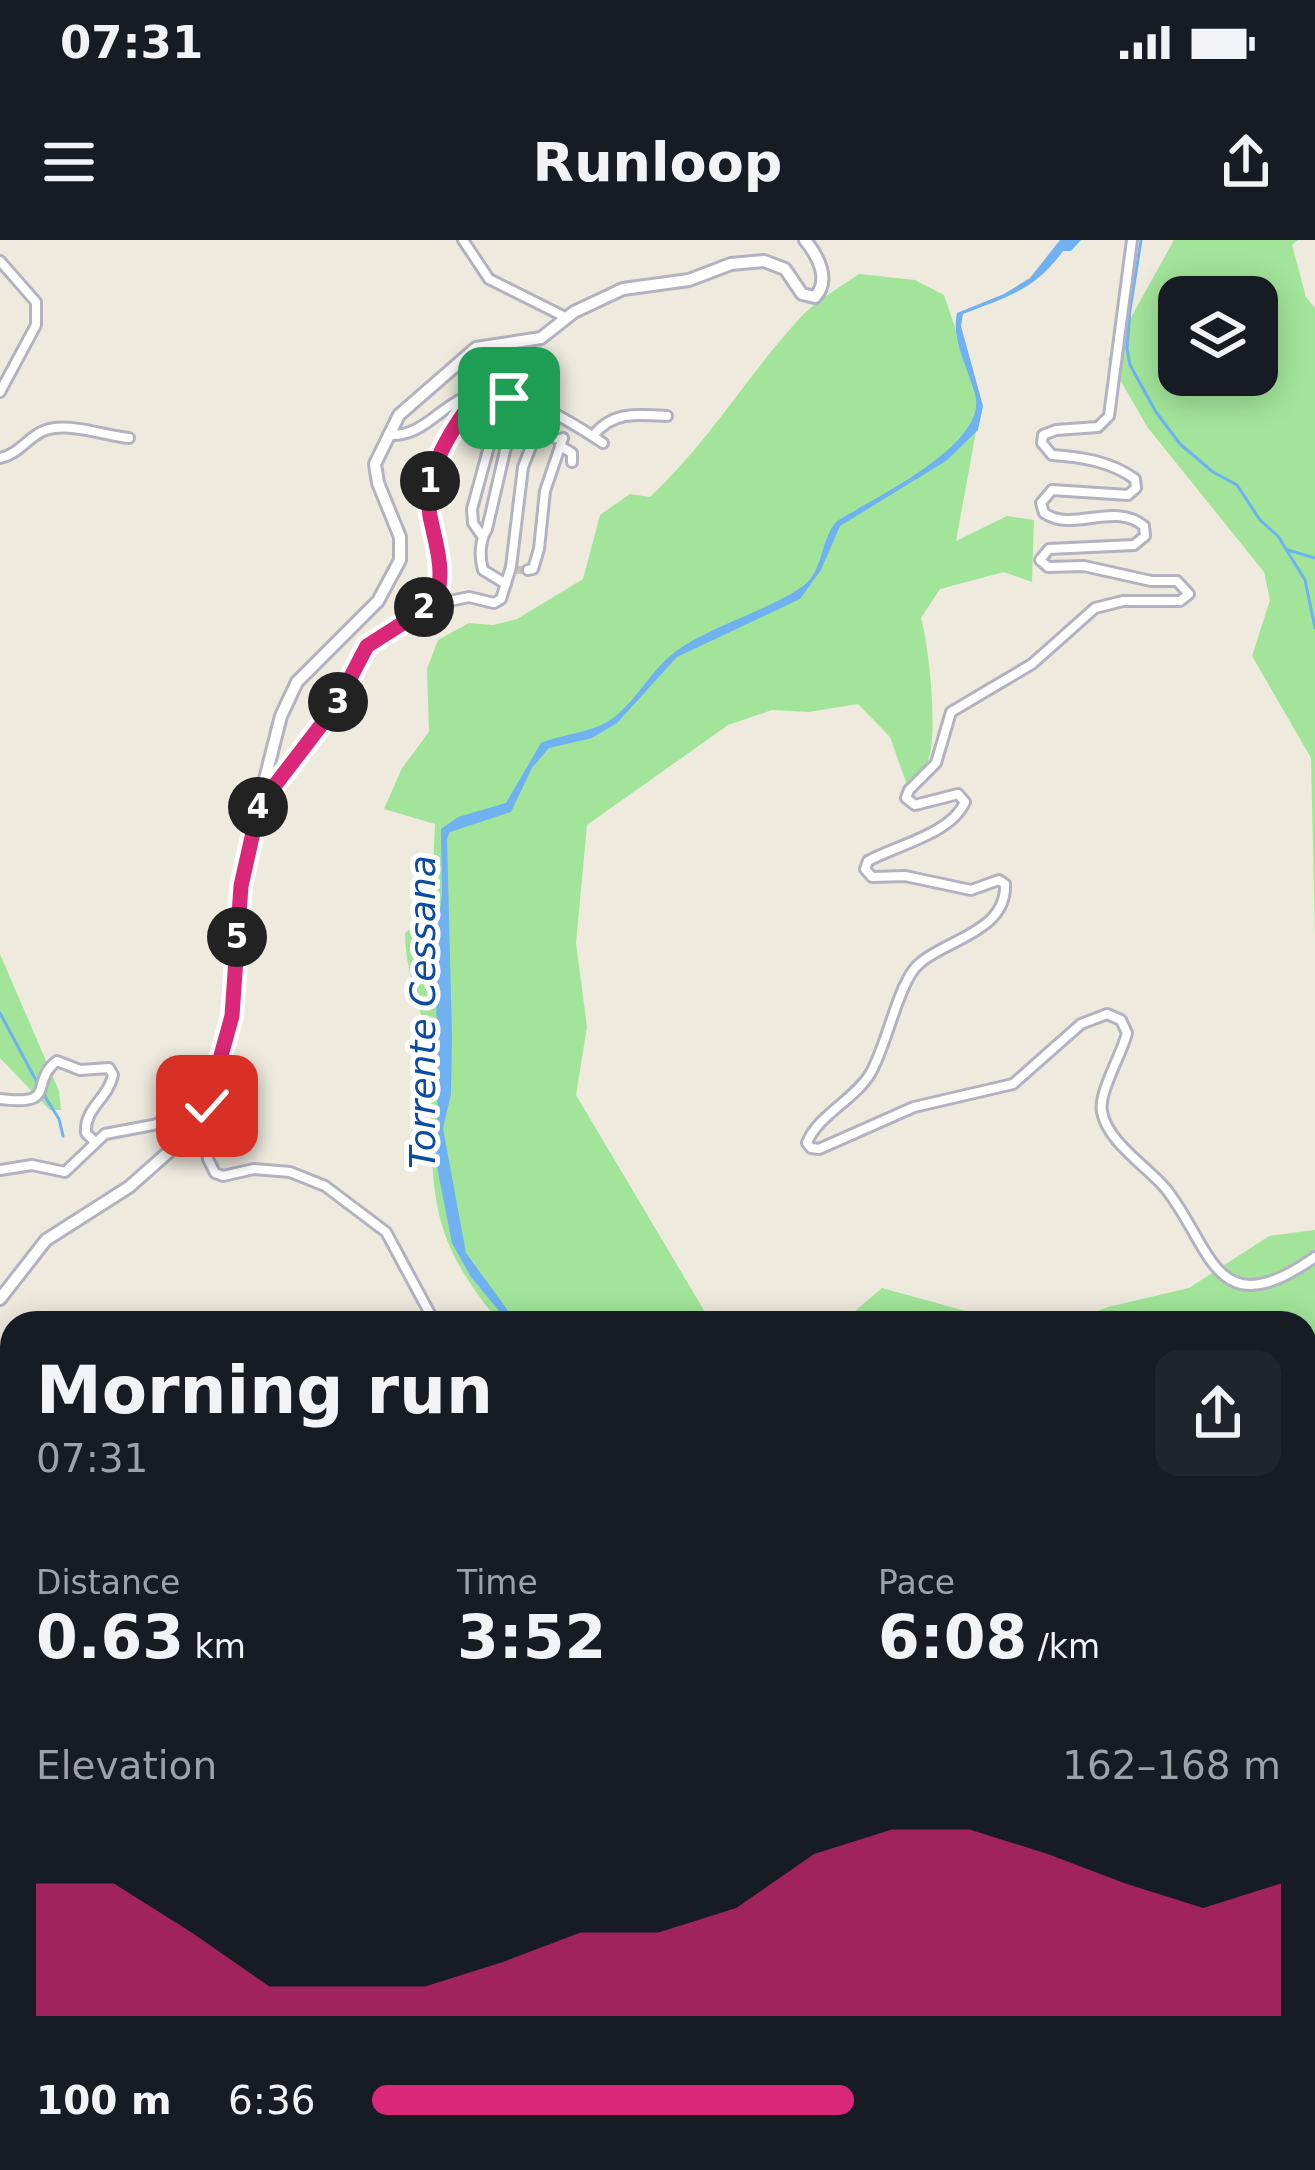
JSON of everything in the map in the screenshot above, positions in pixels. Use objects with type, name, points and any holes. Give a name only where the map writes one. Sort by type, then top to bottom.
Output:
[{"type":"street","points":[[463,240],[489,279],[565,317]]},
{"type":"street","points":[[429,1311],[386,1232],[315,1179],[254,1169],[223,1176],[210,1166],[205,1110],[232,1016],[241,886],[269,755],[290,695],[317,658],[378,601],[400,560],[400,537],[375,473],[387,434],[406,408],[465,354],[484,345],[541,338],[565,317],[609,293],[688,280],[748,260],[776,264],[791,275],[802,294],[812,298],[821,292],[823,281],[818,260],[805,240]]},
{"type":"street","points":[[1132,240],[1109,416],[1098,427],[1051,430],[1043,435],[1042,443],[1052,455],[1089,459],[1125,472],[1135,479],[1136,488],[1128,495],[1052,490],[1042,503],[1044,513],[1056,520],[1126,515],[1144,526],[1145,536],[1134,545],[1048,549],[1040,560],[1048,567],[1084,566],[1142,580],[1178,581],[1188,589],[1187,597],[1095,608],[1032,664],[951,712],[936,763],[906,798],[915,805],[958,794],[965,802],[963,808],[951,821],[868,861],[865,869],[872,877],[905,876],[963,890],[999,880],[1006,892],[977,932],[923,960],[911,972],[888,1038],[867,1078],[813,1131],[807,1143],[819,1149],[914,1107],[1004,1088],[1092,1016],[1107,1014],[1121,1020],[1126,1033],[1100,1108],[1103,1116],[1173,1199],[1209,1262],[1232,1280],[1259,1283],[1295,1271],[1315,1257]]},
{"type":"street","points":[[0,262],[36,302],[36,325],[0,392]]},
{"type":"street","points":[[387,434],[411,433],[465,396],[477,395],[533,402],[603,443]]},
{"type":"street","points":[[259,806],[335,707],[367,646],[433,600],[440,582],[429,509],[430,475],[477,395]]},
{"type":"street","points":[[593,436],[631,413],[667,416]]},
{"type":"street","points":[[506,424],[503,458],[482,536],[482,570],[506,584]]},
{"type":"street","points":[[482,536],[473,523],[474,501],[491,435],[506,424],[537,431],[562,441],[572,453],[572,462]]},
{"type":"street","points":[[0,458],[12,455],[44,430],[129,438]]},
{"type":"street","points":[[414,616],[453,599],[474,597],[494,603],[501,599],[512,570],[523,467],[537,431]]},
{"type":"street","points":[[528,571],[539,549],[545,491],[562,441]]},
{"type":"street","points":[[503,458],[523,467]]},
{"type":"street","points":[[0,1099],[38,1097],[47,1070],[57,1061],[80,1070],[109,1068],[113,1075],[108,1093],[85,1122],[86,1133],[94,1141]]},
{"type":"street","points":[[0,1170],[32,1165],[65,1172],[94,1141],[118,1130],[205,1110]]},
{"type":"street","points":[[0,1299],[46,1240],[113,1199],[172,1149],[205,1110]]},
{"type":"green space","points":[[1174,240],[1298,240],[1292,245],[1306,297],[1315,308],[1315,935],[1311,758],[1252,656],[1270,600],[1264,572],[1148,428],[1108,359]]},
{"type":"green space","points":[[859,274],[915,280],[944,295],[981,404],[956,541],[1007,516],[1034,520],[1032,582],[1004,572],[940,589],[921,618],[930,670],[931,751],[926,766],[907,785],[890,737],[858,704],[809,712],[772,710],[728,725],[587,825],[576,943],[587,1027],[576,1095],[704,1311],[491,1311],[462,1271],[437,1206],[432,1068],[406,950],[405,933],[431,914],[435,824],[384,809],[402,768],[429,732],[427,669],[438,640],[469,623],[493,625],[517,619],[583,579],[600,515],[630,494],[650,497],[691,454],[799,319]]},
{"type":"green space","points":[[0,954],[59,1091],[61,1110],[50,1110],[0,1058]]},
{"type":"green space","points":[[1315,1230],[1315,1311],[1098,1311],[1189,1288],[1269,1236]]},
{"type":"green space","points":[[882,1288],[965,1311],[855,1311]]},
{"type":"water","points":[[1060,240],[1081,240],[1071,251],[1063,251],[1031,284],[963,314],[961,326],[983,406],[978,430],[946,461],[840,526],[821,570],[800,599],[677,657],[617,723],[592,738],[549,748],[532,768],[511,812],[450,832],[451,1094],[443,1128],[466,1253],[508,1311],[499,1311],[471,1277],[452,1243],[436,1162],[435,951],[442,894],[441,829],[458,817],[506,803],[541,743],[609,721],[682,647],[776,602],[810,580],[837,521],[926,468],[965,432],[975,413],[975,394],[956,333],[957,313],[1030,278]]},
{"type":"waterway","points":[[1141,240],[1130,310],[1130,365],[1180,444],[1237,485],[1260,520],[1278,536],[1305,580],[1315,628]]},
{"type":"waterway","points":[[1288,550],[1315,558]]},
{"type":"waterway","points":[[0,1013],[39,1086]]},
{"type":"waterway","points":[[44,1095],[63,1136]]},
{"type":"tunnel","points":[[515,570],[528,570]]},
{"type":"route","points":[[207,1106],[235,999],[241,886],[259,806],[335,707],[367,646],[414,616],[438,592],[430,475],[477,395],[509,398]]},
{"type":"water label","name":"Torrente Cessana","points":[[422,1012]]}]
